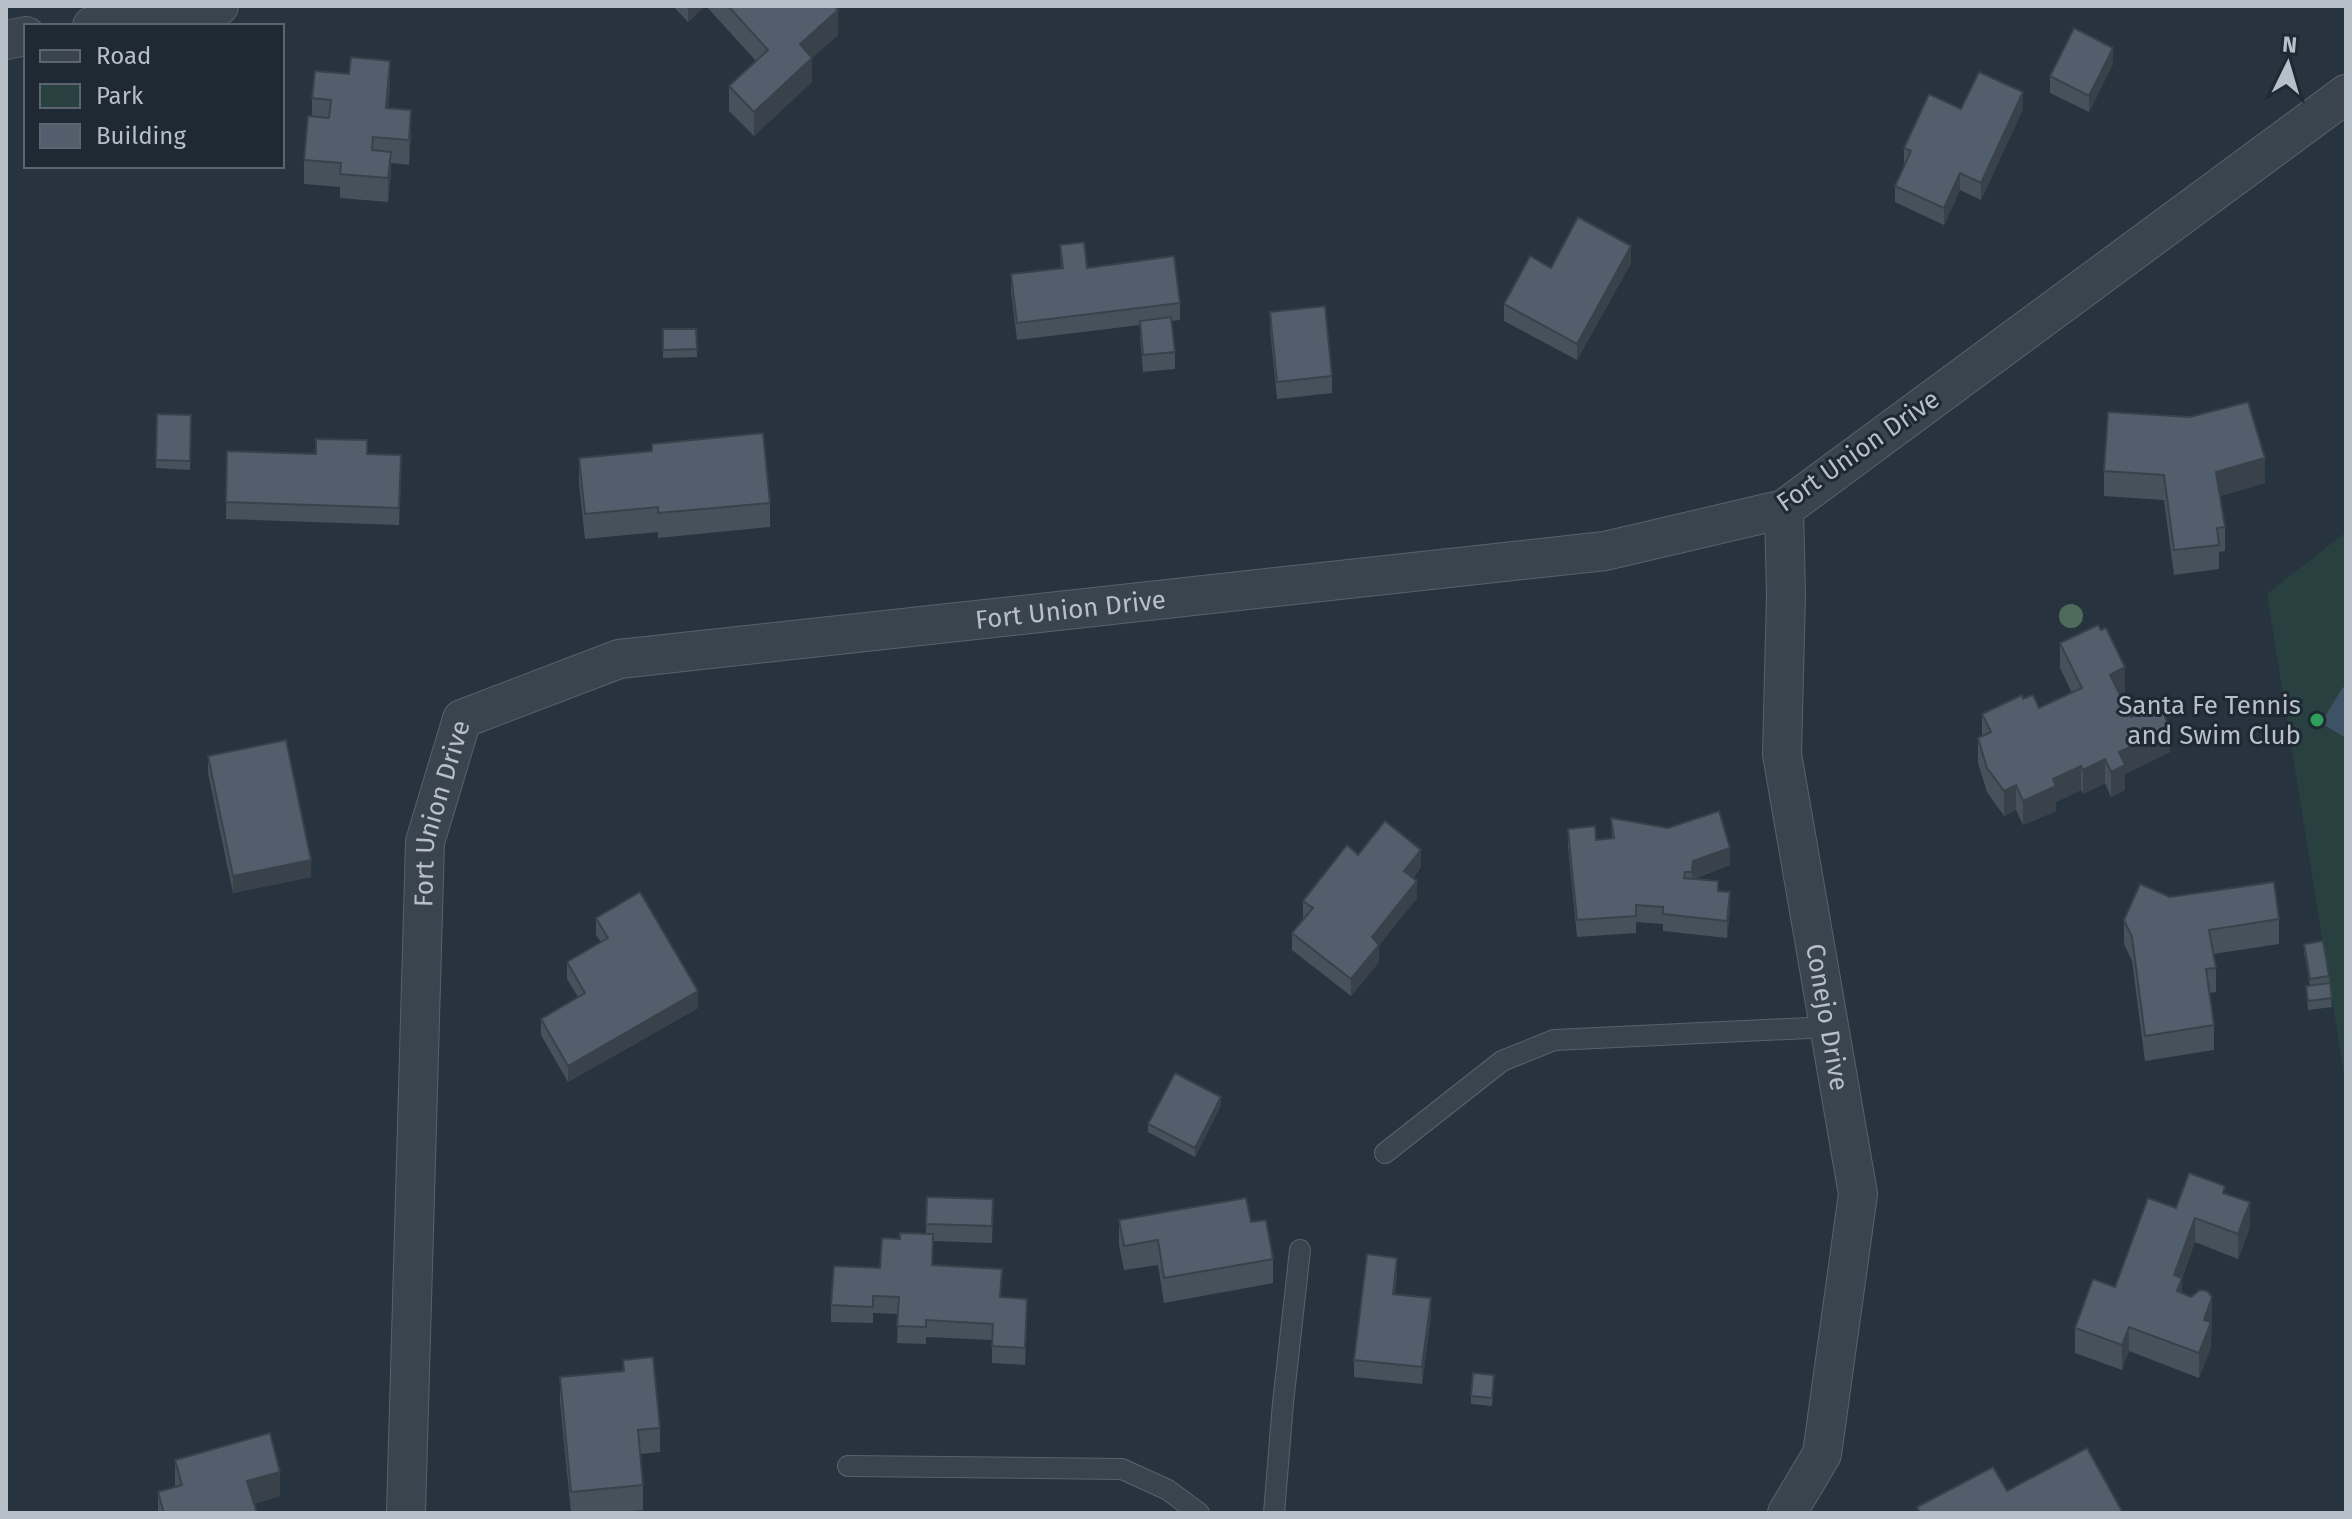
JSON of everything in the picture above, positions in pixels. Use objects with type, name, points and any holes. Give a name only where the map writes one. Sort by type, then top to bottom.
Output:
[{"type":"street","points":[[105,24],[219,6]]},
{"type":"street","name":"Fort Union Drive","points":[[406,1513],[425,842],[462,719],[619,659],[1605,551],[1784,509],[2346,94]]},
{"type":"street","name":"Conejo Drive","points":[[1784,509],[1786,594],[1782,754],[1858,1194],[1822,1454],[1787,1513]]},
{"type":"lane","points":[[1385,1153],[1502,1061],[1554,1040],[1829,1027]]},
{"type":"lane","points":[[1274,1513],[1300,1250]]},
{"type":"lane","points":[[848,1466],[1122,1469],[1168,1490],[1199,1513]]},
{"type":"green space","name":"Santa Fe Tennis and Swim Club","points":[[2346,532],[2346,1087],[2267,594]]},
{"type":"water","points":[[2343,687],[2346,689],[2346,738],[2321,723]]},
{"type":"building","points":[[728,6],[834,6],[838,10],[800,44],[812,58],[754,112],[729,86],[768,50]]},
{"type":"building","points":[[2074,28],[2113,48],[2089,96],[2050,76]]},
{"type":"building","points":[[351,57],[390,61],[386,108],[411,110],[409,140],[373,137],[372,150],[391,152],[388,178],[340,174],[341,163],[304,160],[308,116],[329,118],[331,100],[312,98],[315,71],[349,74]]},
{"type":"building","points":[[1979,72],[2023,92],[1981,183],[1960,173],[1944,208],[1895,186],[1911,151],[1904,148],[1929,94],[1961,109]]},
{"type":"building","points":[[1578,217],[1631,246],[1577,344],[1504,304],[1530,256],[1551,268]]},
{"type":"building","points":[[1084,242],[1087,268],[1174,256],[1180,303],[1017,323],[1011,274],[1063,268],[1060,245]]},
{"type":"building","points":[[1325,306],[1332,376],[1277,382],[1270,312]]},
{"type":"building","points":[[1171,317],[1175,352],[1143,355],[1140,321]]},
{"type":"building","points":[[663,329],[696,329],[697,349],[663,350]]},
{"type":"building","points":[[2248,402],[2265,458],[2216,472],[2225,527],[2217,528],[2219,545],[2174,550],[2164,475],[2104,471],[2108,412],[2190,417]]},
{"type":"building","points":[[157,414],[191,415],[190,461],[156,460]]},
{"type":"building","points":[[763,433],[770,503],[658,513],[658,507],[585,514],[579,458],[652,451],[652,444]]},
{"type":"building","points":[[316,439],[367,440],[367,454],[401,455],[399,508],[226,502],[227,451],[316,454]]},
{"type":"building","points":[[2098,625],[2101,630],[2106,628],[2125,667],[2110,675],[2131,717],[2159,704],[2170,728],[2119,752],[2125,765],[2111,772],[2105,759],[2083,770],[2081,766],[2053,779],[2056,786],[2023,801],[2016,785],[2004,791],[1987,768],[1978,738],[1991,732],[1982,714],[2022,695],[2023,699],[2033,695],[2039,708],[2082,688],[2060,643]]},
{"type":"building","points":[[286,740],[311,860],[233,876],[208,756]]},
{"type":"building","points":[[1719,811],[1730,848],[1693,861],[1692,872],[1685,872],[1684,878],[1718,881],[1718,891],[1730,892],[1727,921],[1663,914],[1663,907],[1636,905],[1636,916],[1577,920],[1568,829],[1595,826],[1596,840],[1614,838],[1611,818],[1668,828]]},
{"type":"building","points":[[1385,821],[1421,850],[1404,871],[1417,881],[1372,937],[1379,945],[1351,979],[1292,933],[1313,908],[1303,901],[1347,845],[1358,855]]},
{"type":"building","points":[[2274,882],[2279,919],[2209,930],[2216,968],[2206,969],[2214,1025],[2145,1036],[2132,937],[2124,920],[2140,884],[2170,897]]},
{"type":"building","points":[[640,892],[698,991],[568,1066],[541,1019],[585,993],[567,962],[608,938],[596,918]]},
{"type":"building","points":[[2323,941],[2329,976],[2310,979],[2304,944]]},
{"type":"building","points":[[2330,983],[2332,998],[2308,1001],[2306,986]]},
{"type":"building","points":[[1175,1073],[1221,1097],[1195,1148],[1148,1124]]},
{"type":"building","points":[[2189,1173],[2225,1186],[2223,1193],[2250,1202],[2238,1234],[2195,1218],[2174,1275],[2182,1278],[2177,1291],[2191,1297],[2200,1290],[2207,1291],[2212,1297],[2204,1320],[2211,1322],[2199,1353],[2129,1327],[2122,1345],[2075,1328],[2093,1279],[2115,1287],[2148,1198],[2176,1208]]},
{"type":"building","points":[[927,1197],[993,1199],[992,1226],[926,1224]]},
{"type":"building","points":[[1246,1198],[1251,1222],[1266,1220],[1273,1259],[1164,1278],[1158,1240],[1124,1246],[1119,1220]]},
{"type":"building","points":[[900,1233],[933,1234],[932,1265],[1002,1269],[1000,1297],[1027,1299],[1025,1348],[992,1346],[993,1324],[926,1320],[926,1327],[897,1326],[899,1297],[873,1296],[873,1307],[831,1305],[834,1266],[880,1268],[882,1238],[900,1239]]},
{"type":"building","points":[[1367,1254],[1397,1258],[1393,1294],[1431,1298],[1422,1367],[1354,1360]]},
{"type":"building","points":[[653,1357],[660,1428],[638,1430],[643,1485],[571,1492],[560,1377],[624,1371],[623,1360]]},
{"type":"building","points":[[1473,1373],[1494,1375],[1492,1398],[1471,1396]]},
{"type":"building","points":[[270,1433],[280,1472],[247,1481],[257,1513],[164,1513],[158,1492],[182,1485],[175,1460]]},
{"type":"building","points":[[2087,1448],[2123,1513],[1920,1513],[1917,1507],[1993,1467],[2007,1491]]},
{"type":"place","name":"Santa Fe Tennis and Swim Club","points":[[2317,720]]}]
